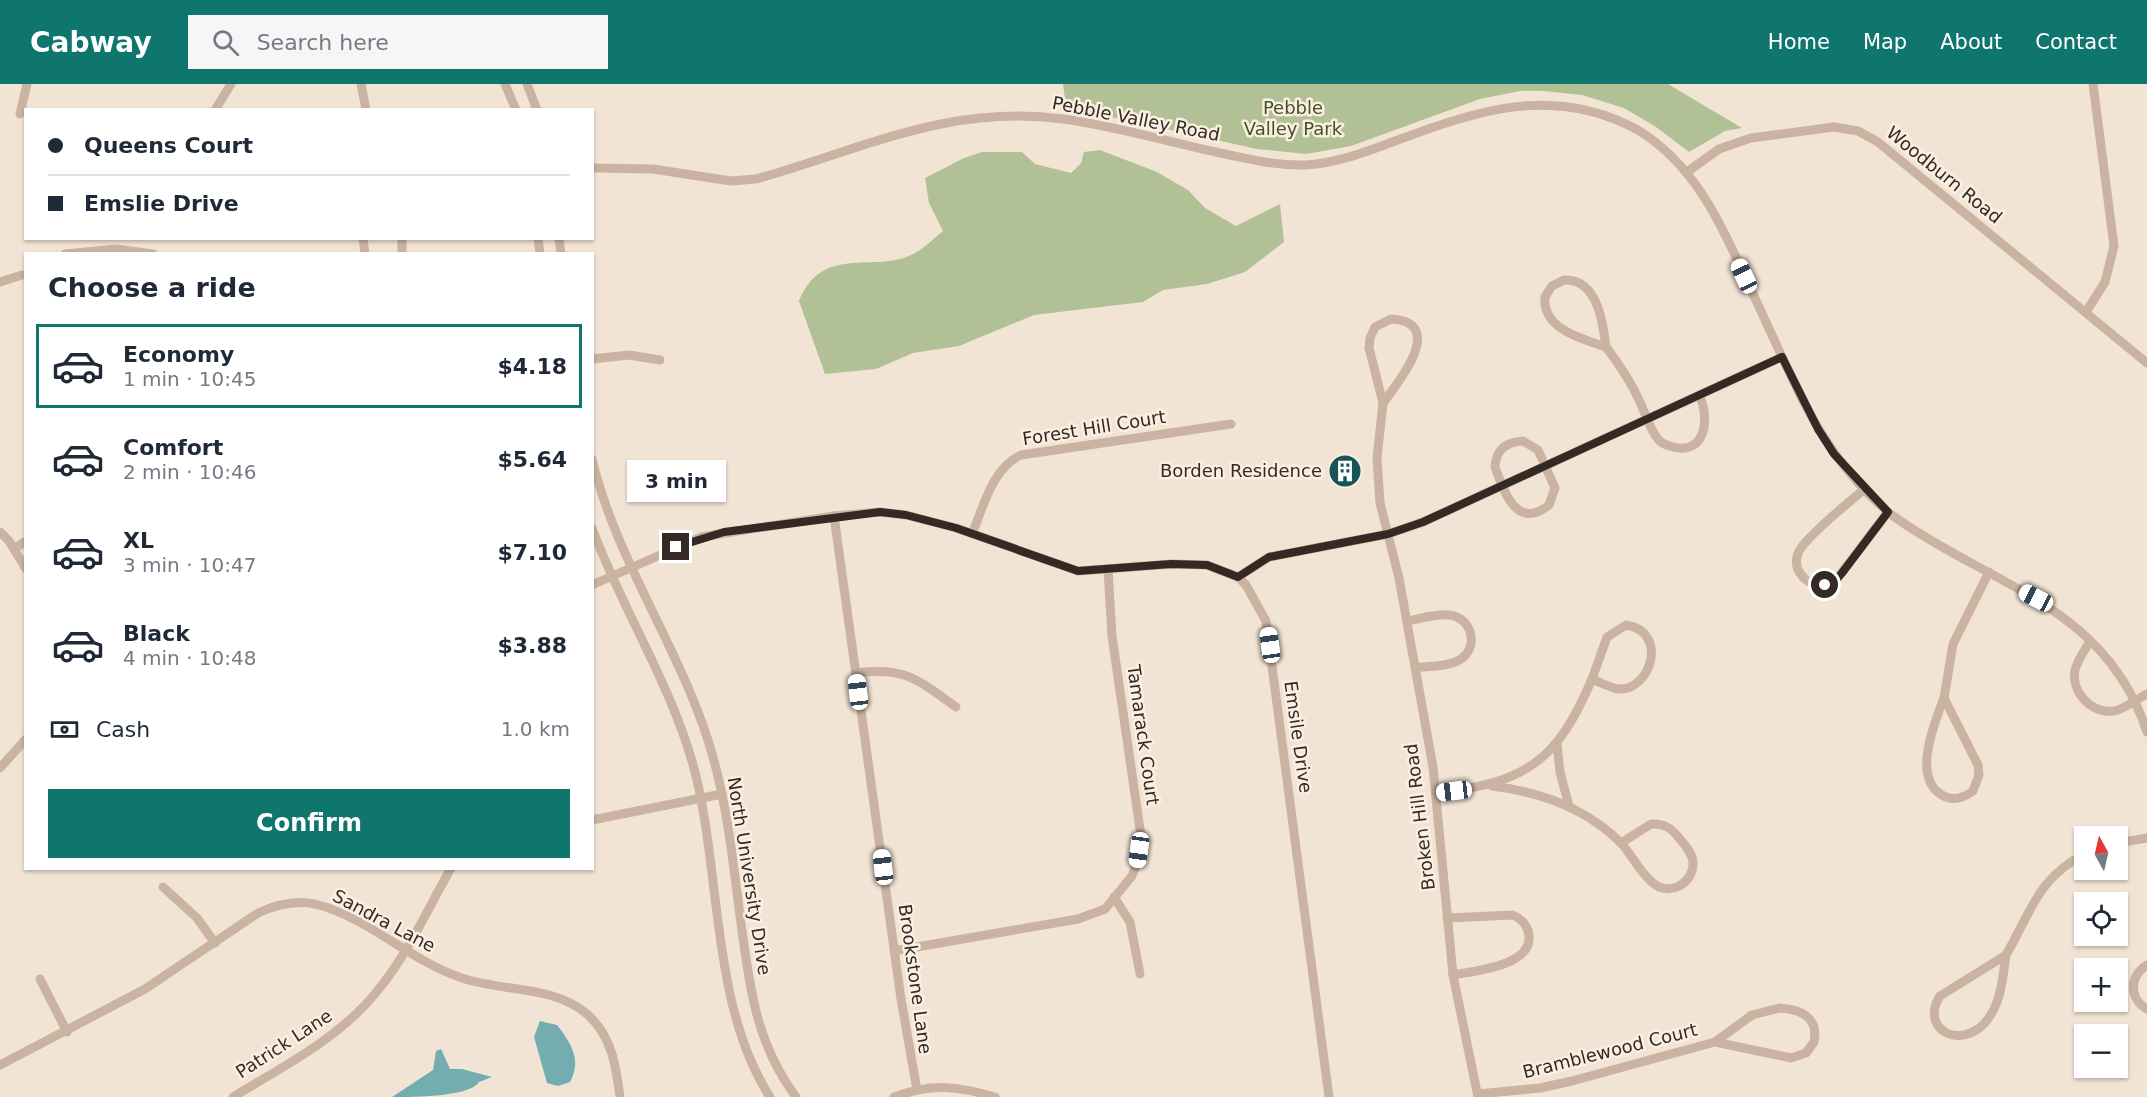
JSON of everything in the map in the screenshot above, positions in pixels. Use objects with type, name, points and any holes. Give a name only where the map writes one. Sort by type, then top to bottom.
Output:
[{"type":"street","points":[[20,114],[27,84]]},
{"type":"street","points":[[216,108],[231,84]]},
{"type":"street","points":[[362,84],[366,108]]},
{"type":"street","points":[[505,84],[515,108]]},
{"type":"street","points":[[527,84],[536,108]]},
{"type":"street","points":[[2086,312],[2105,282],[2114,246],[2093,84]]},
{"type":"street","name":"Pebble Valley Road","points":[[594,168],[652,169],[739,181],[756,179],[938,123],[1014,115],[1085,123],[1266,163],[1320,164],[1358,155],[1472,113],[1511,103],[1568,104],[1614,118],[1657,143],[1687,172],[1716,214],[1782,357],[1818,429],[1834,454],[1888,512],[1939,545],[2058,611],[2110,662],[2133,700],[2147,732]]},
{"type":"street","name":"Woodburn Road","points":[[1687,172],[1719,148],[1751,138],[1834,127],[1858,131],[1878,142],[2147,363]]},
{"type":"street","points":[[85,252],[116,249],[138,252]]},
{"type":"street","points":[[0,282],[24,274]]},
{"type":"street","points":[[1606,347],[1580,338],[1554,324],[1548,317],[1545,297],[1552,286],[1569,280],[1587,287],[1601,317],[1606,347],[1626,376],[1661,442],[1675,448],[1691,445],[1702,436],[1706,414],[1699,395]]},
{"type":"street","name":"Broken Hill Road","points":[[1383,403],[1405,374],[1418,349],[1415,332],[1401,320],[1382,322],[1370,338],[1383,403],[1377,480],[1407,621],[1436,793],[1453,975],[1478,1096]]},
{"type":"street","points":[[594,359],[629,355],[660,360]]},
{"type":"street","points":[[594,584],[701,537],[834,516],[880,512],[906,515],[972,534],[1078,571],[1171,564],[1207,565],[1238,577],[1269,557],[1388,534],[1440,515],[1782,357]]},
{"type":"street","name":"Forest Hill Court","points":[[972,534],[998,474],[1006,462],[1021,455],[1231,424]]},
{"type":"street","points":[[1524,441],[1532,445],[1547,466],[1554,494],[1549,505],[1539,511],[1525,513],[1515,508],[1503,487],[1495,463],[1498,453],[1509,443],[1524,441]]},
{"type":"street","name":"North University Drive","points":[[594,466],[605,504],[631,567],[692,697],[713,757],[722,794],[753,1004],[763,1037],[777,1068],[796,1097]]},
{"type":"street","points":[[1865,489],[1800,550],[1797,560],[1803,578],[1819,585],[1836,580],[1888,512]]},
{"type":"street","name":"Brookstone Lane","points":[[834,516],[894,951],[917,1090]]},
{"type":"street","points":[[0,532],[24,566]]},
{"type":"street","name":"North University Drive","points":[[594,532],[674,711],[687,746],[701,799],[733,1008],[741,1038],[770,1097]]},
{"type":"street","points":[[14,549],[24,542]]},
{"type":"street","name":"Tamarack Court","points":[[894,951],[1078,919],[1105,909],[1132,876],[1137,863],[1140,836],[1112,636],[1108,569]]},
{"type":"street","points":[[1944,698],[1978,765],[1979,775],[1973,791],[1956,798],[1945,796],[1936,789],[1927,764],[1929,738],[1944,698],[1953,644],[1989,572]]},
{"type":"street","name":"Emsile Drive","points":[[1238,577],[1246,585],[1266,621],[1329,1097]]},
{"type":"street","points":[[1407,621],[1452,615],[1467,625],[1471,635],[1469,649],[1458,661],[1415,669]]},
{"type":"street","points":[[1436,793],[1490,785],[1529,768],[1557,744],[1578,712],[1610,633],[1626,625],[1645,633],[1651,641],[1652,651],[1639,682],[1630,688],[1617,689],[1592,679]]},
{"type":"street","points":[[2090,640],[2079,660],[2074,676],[2082,698],[2093,707],[2109,711],[2117,710],[2147,694]]},
{"type":"street","points":[[856,673],[884,670],[905,674],[956,707]]},
{"type":"street","points":[[0,768],[24,741]]},
{"type":"street","points":[[1557,744],[1560,772],[1569,806]]},
{"type":"street","points":[[1490,785],[1537,794],[1569,806],[1602,826],[1621,843],[1658,887],[1677,887],[1691,874],[1693,864],[1690,853],[1673,831],[1665,825],[1651,824],[1621,843]]},
{"type":"street","points":[[594,820],[722,794]]},
{"type":"street","points":[[2128,841],[2147,838]]},
{"type":"street","points":[[2006,955],[1940,996],[1935,1005],[1935,1018],[1945,1032],[1952,1036],[1967,1035],[1987,1019],[1999,996],[2006,955],[2040,891],[2074,861]]},
{"type":"street","points":[[713,873],[734,869]]},
{"type":"street","name":"Patrick Lane","points":[[233,1097],[343,1026],[377,991],[450,870]]},
{"type":"street","points":[[163,887],[197,918],[215,943]]},
{"type":"street","points":[[1114,897],[1130,922],[1140,974]]},
{"type":"street","name":"Sandra Lane","points":[[0,1065],[67,1032],[145,989],[267,909],[301,902],[332,909],[438,969],[461,978],[490,986],[548,995],[571,1002],[593,1020],[609,1042],[620,1097]]},
{"type":"street","points":[[1448,918],[1513,915],[1527,927],[1530,939],[1526,951],[1518,959],[1453,975]]},
{"type":"street","points":[[2147,965],[2136,975],[2133,986],[2136,998],[2147,1009]]},
{"type":"street","points":[[40,979],[67,1032]]},
{"type":"street","name":"Bramblewood Court","points":[[1478,1096],[1562,1084],[1715,1042],[1752,1015],[1779,1008],[1802,1012],[1810,1018],[1815,1029],[1811,1048],[1801,1057],[1791,1058],[1715,1042]]},
{"type":"street","points":[[759,1078],[777,1068]]},
{"type":"street","points":[[894,1097],[917,1090],[961,1087],[995,1097]]},
{"type":"green space","name":"Pebble Valley Park","points":[[1063,84],[1668,84],[1742,128],[1725,131],[1689,152],[1656,127],[1624,108],[1582,95],[1520,91],[1480,99],[1351,146],[1306,154],[1257,149],[1066,107]]},
{"type":"green space","points":[[1100,150],[1157,172],[1188,190],[1205,208],[1236,226],[1280,204],[1284,242],[1245,272],[1207,284],[1163,290],[1143,302],[1034,315],[959,346],[913,353],[876,369],[825,374],[799,301],[809,283],[821,272],[850,263],[882,262],[913,254],[943,231],[929,203],[925,178],[964,158],[982,152],[1022,152],[1035,164],[1071,173],[1081,163],[1084,152]]},
{"type":"water","points":[[540,1021],[557,1025],[567,1038],[575,1059],[570,1082],[558,1086],[547,1083],[534,1037]]},
{"type":"water","points":[[441,1049],[450,1069],[462,1069],[492,1077],[464,1091],[427,1096],[392,1097],[433,1070],[436,1051]]},
{"type":"place","name":"Borden Residence","points":[[1345,471]]},
{"type":"route","points":[[676,547],[701,537],[724,532],[880,512],[906,515],[956,528],[998,545],[1078,571],[1171,564],[1207,565],[1238,577],[1269,557],[1388,534],[1423,522],[1782,357],[1818,429],[1834,454],[1888,512],[1836,580],[1825,585]]}]
